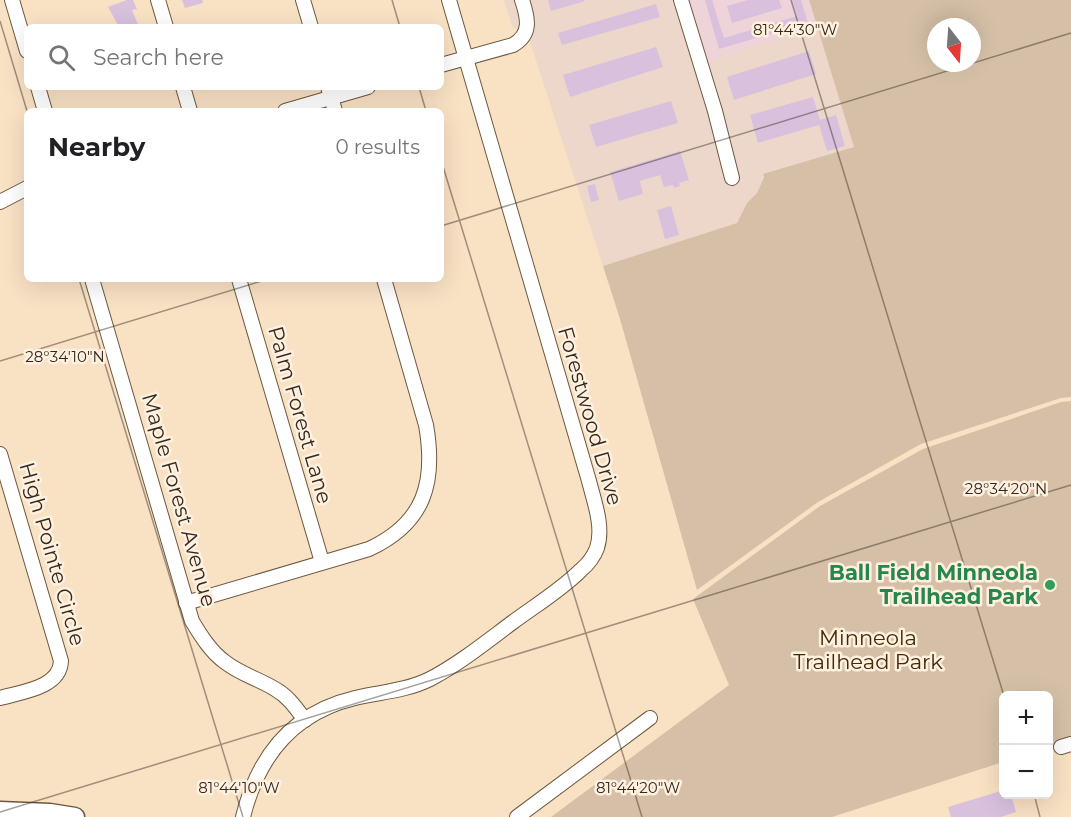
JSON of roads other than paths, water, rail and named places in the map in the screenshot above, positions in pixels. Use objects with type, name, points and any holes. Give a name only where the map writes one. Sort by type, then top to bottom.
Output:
[{"type":"main road","points":[[0,811],[50,813],[75,817]]},
{"type":"street","points":[[12,0],[24,41]]},
{"type":"street","points":[[158,0],[165,24]]},
{"type":"street","points":[[303,0],[310,24]]},
{"type":"street","name":"Forestwood Drive","points":[[243,817],[250,791],[265,762],[286,736],[305,720],[333,705],[355,698],[391,692],[430,679],[478,648],[568,582],[584,568],[597,549],[599,528],[589,481],[449,0]]},
{"type":"street","points":[[444,64],[513,45],[524,36],[528,24],[522,0]]},
{"type":"street","points":[[681,0],[715,111],[732,178]]},
{"type":"street","points":[[39,90],[44,108]]},
{"type":"street","points":[[184,90],[189,108]]},
{"type":"street","points":[[297,108],[359,90]]},
{"type":"street","points":[[0,202],[24,190]]},
{"type":"street","name":"Maple Forest Avenue","points":[[93,282],[192,621],[198,632],[223,662],[277,690],[305,720]]},
{"type":"street","name":"Palm Forest Lane","points":[[240,282],[322,562]]},
{"type":"street","points":[[186,603],[369,549],[395,534],[416,511],[428,483],[430,449],[426,425],[385,282]]},
{"type":"street","name":"High Pointe Circle","points":[[0,454],[2,470],[61,661],[59,673],[48,683],[0,698]]},
{"type":"street","points":[[517,817],[650,718]]},
{"type":"place","name":"Ball Field Minneola Trailhead Park","points":[[1050,585]]},
{"type":"park label","name":"Minneola Trailhead Park","points":[[868,650]]}]
